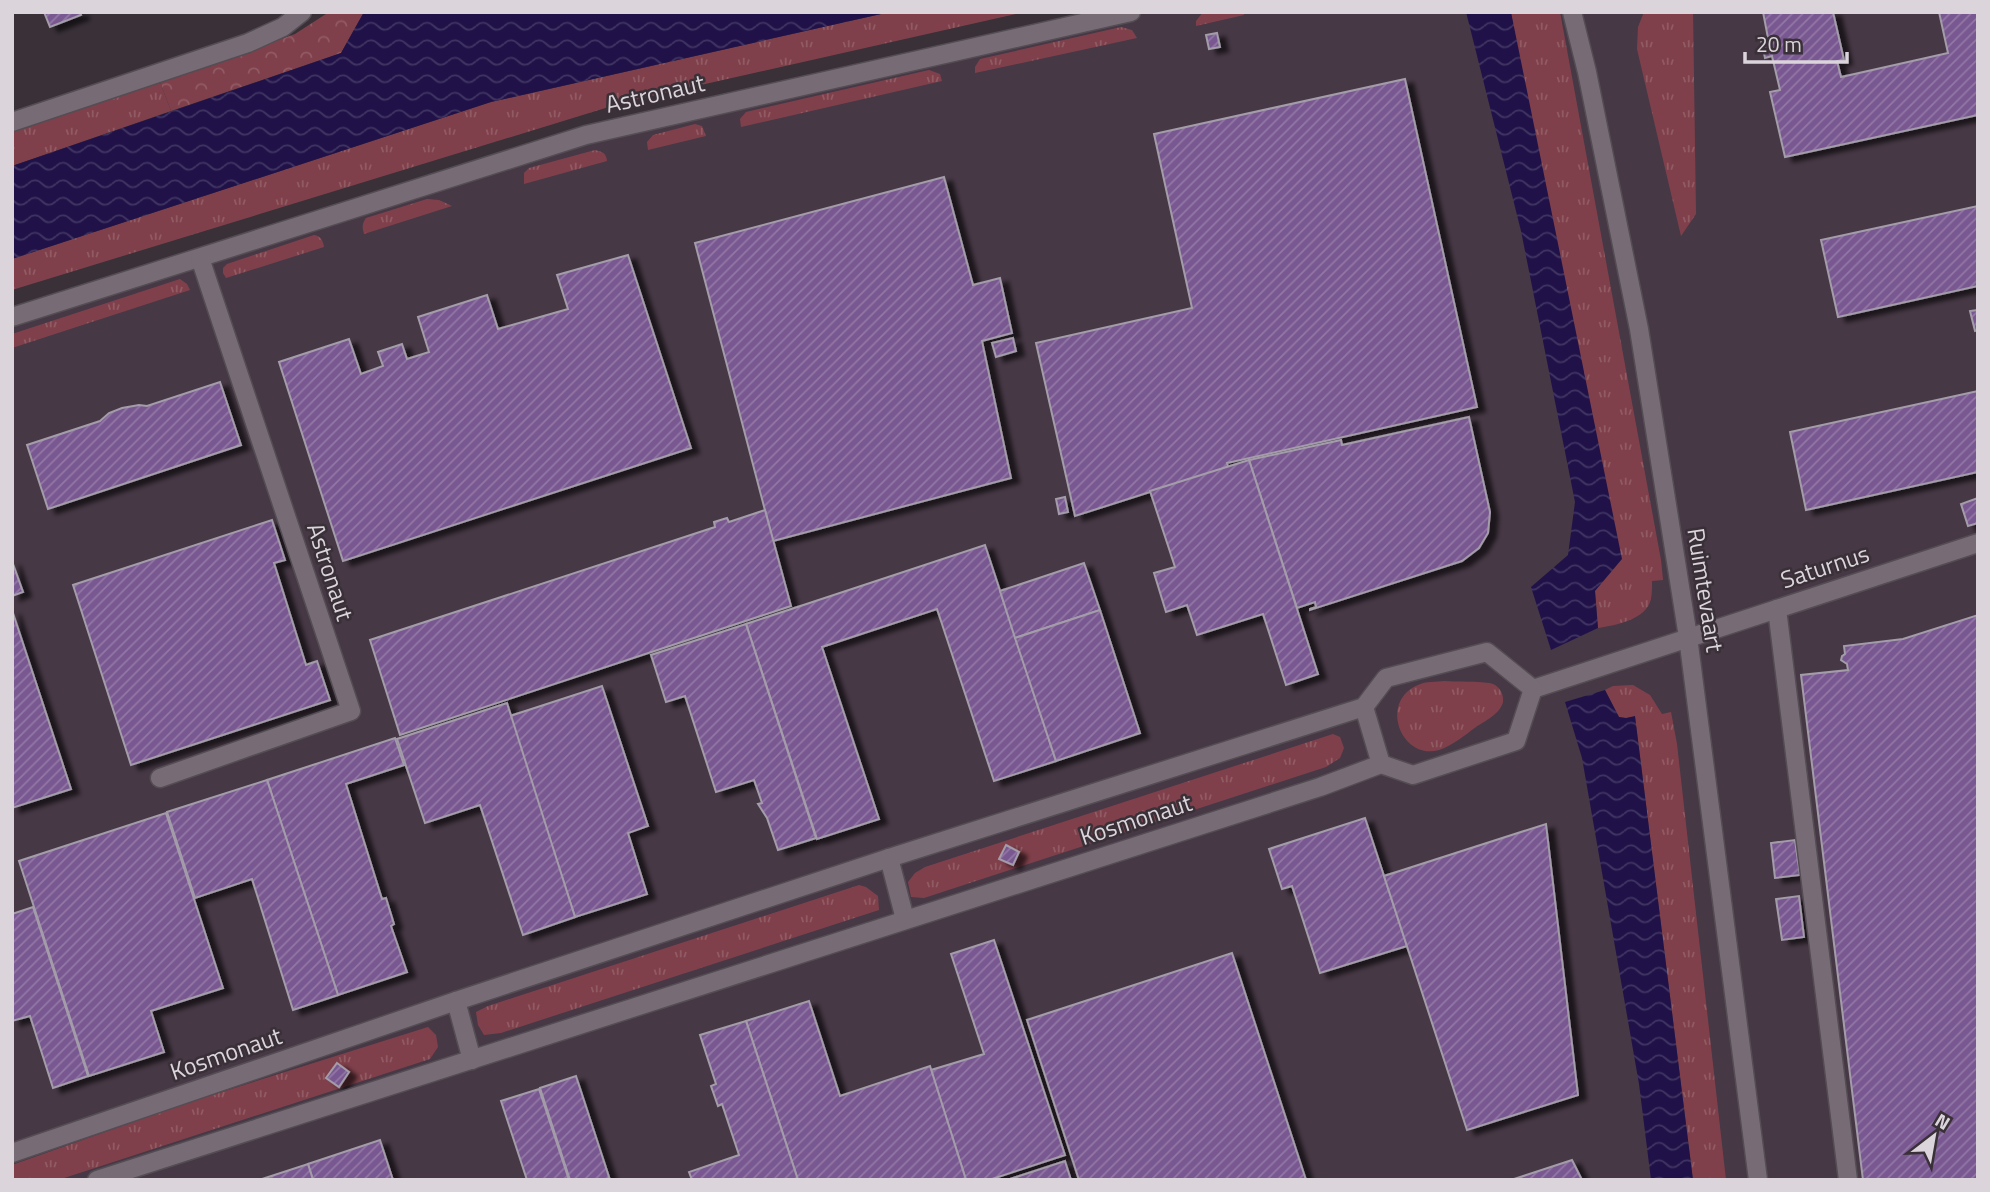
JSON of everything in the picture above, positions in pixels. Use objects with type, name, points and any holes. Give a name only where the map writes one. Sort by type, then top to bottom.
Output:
[{"type":"street","points":[[12,122],[248,43],[284,27],[302,12]]},
{"type":"street","name":"Astronaut","points":[[12,317],[586,135],[1131,12]]},
{"type":"street","name":"Ruimtevaart","points":[[1573,12],[1639,329],[1688,637],[1758,1180]]},
{"type":"street","name":"Astronaut","points":[[160,778],[351,711],[200,258]]},
{"type":"street","name":"Saturnus","points":[[1688,637],[1978,543]]},
{"type":"street","points":[[1777,609],[1848,1180]]},
{"type":"street","points":[[1533,689],[1688,637]]},
{"type":"street","points":[[1487,652],[1533,689],[1516,741],[1413,775],[1381,764],[1364,707],[1386,678],[1487,652]]},
{"type":"street","name":"Kosmonaut","points":[[12,1153],[456,1001],[889,858],[1364,707]]},
{"type":"street","name":"Kosmonaut","points":[[97,1180],[1320,787],[1381,764]]},
{"type":"street","points":[[889,858],[905,919]]},
{"type":"street","points":[[456,1001],[472,1060]]},
{"type":"shaded area","points":[[1145,12],[1978,12],[1978,1180],[12,1180],[12,324],[588,140]]},
{"type":"green space","points":[[329,12],[364,12],[341,53],[171,111],[160,82],[295,34]]},
{"type":"green space","points":[[890,12],[1025,12],[625,102],[12,290],[12,259],[491,102]]},
{"type":"green space","points":[[1203,12],[1244,12],[1244,15],[1196,26],[1196,21]]},
{"type":"green space","points":[[1511,12],[1560,12],[1661,560],[1663,580],[1652,581],[1651,599],[1643,612],[1629,620],[1598,628],[1595,591]]},
{"type":"green space","points":[[1644,12],[1693,12],[1696,214],[1681,236],[1637,49],[1638,27]]},
{"type":"green space","points":[[1121,27],[1132,30],[1137,38],[975,73],[980,59]]},
{"type":"green space","points":[[929,70],[940,74],[942,81],[741,127],[740,119],[746,112]]},
{"type":"green space","points":[[160,82],[171,111],[12,166],[12,131]]},
{"type":"green space","points":[[695,124],[702,126],[706,136],[648,150],[647,142],[653,135]]},
{"type":"green space","points":[[595,150],[604,153],[607,161],[524,184],[524,173],[529,168]]},
{"type":"green space","points":[[427,199],[439,200],[452,206],[364,234],[366,218]]},
{"type":"green space","points":[[314,235],[321,239],[324,247],[226,278],[223,273],[227,264]]},
{"type":"green space","points":[[180,279],[190,290],[12,348],[12,334]]},
{"type":"green space","points":[[1445,681],[1493,684],[1501,692],[1503,702],[1492,717],[1454,743],[1439,750],[1426,751],[1414,747],[1400,728],[1397,716],[1399,704],[1406,693],[1418,685]]},
{"type":"green space","points":[[1633,685],[1650,695],[1662,714],[1671,712],[1677,744],[1726,1180],[1693,1180],[1635,717],[1619,717],[1605,690],[1613,686]]},
{"type":"green space","points":[[1333,734],[1340,737],[1344,748],[1340,758],[1326,767],[924,898],[911,897],[908,882],[915,873],[925,867]]},
{"type":"green space","points":[[859,885],[878,896],[879,910],[501,1033],[484,1035],[478,1025],[476,1012],[488,1006]]},
{"type":"green space","points":[[428,1027],[436,1035],[438,1047],[430,1059],[58,1180],[12,1180],[12,1165],[187,1103]]},
{"type":"water","points":[[364,12],[890,12],[491,102],[12,259],[12,166],[341,53]]},
{"type":"water","points":[[1466,12],[1511,12],[1622,559],[1595,591],[1598,628],[1551,650],[1531,587],[1568,555],[1575,502],[1521,231]]},
{"type":"water","points":[[1605,690],[1619,717],[1635,716],[1693,1180],[1651,1180],[1639,1084],[1582,758],[1565,702]]},
{"type":"building","points":[[44,12],[80,12],[81,15],[50,27]]},
{"type":"building","points":[[1763,12],[1833,12],[1844,60],[1837,61],[1841,77],[1948,53],[1939,12],[1978,12],[1978,115],[1785,157],[1770,92],[1780,90],[1772,56],[1765,58],[1761,40],[1768,38]]},
{"type":"building","points":[[1217,33],[1220,47],[1209,49],[1206,35]]},
{"type":"building","points":[[1405,79],[1477,407],[1227,463],[1228,467],[1075,516],[1036,343],[1192,308],[1154,134]]},
{"type":"building","points":[[944,177],[973,285],[1000,278],[1012,333],[982,341],[1011,478],[773,541],[695,243]]},
{"type":"building","points":[[1978,206],[1978,286],[1838,317],[1821,240]]},
{"type":"building","points":[[628,255],[691,448],[343,561],[279,362],[349,339],[361,374],[383,366],[378,352],[402,344],[407,359],[429,352],[418,317],[487,295],[498,329],[568,309],[557,275]]},
{"type":"building","points":[[1978,310],[1978,330],[1975,331],[1970,311]]},
{"type":"building","points":[[1013,338],[1016,351],[996,357],[992,343]]},
{"type":"building","points":[[220,382],[241,445],[48,509],[27,445],[100,421],[109,413],[122,408],[147,406]]},
{"type":"building","points":[[1978,391],[1978,472],[1806,510],[1790,432]]},
{"type":"building","points":[[1469,417],[1490,512],[1488,533],[1479,548],[1462,561],[1310,610],[1316,607],[1315,602],[1297,608],[1249,460],[1341,440],[1342,445]]},
{"type":"building","points":[[1249,460],[1318,674],[1286,685],[1263,614],[1197,635],[1187,605],[1166,612],[1154,573],[1175,567],[1150,491]]},
{"type":"building","points":[[1065,497],[1068,512],[1059,514],[1056,499]]},
{"type":"building","points":[[1978,498],[1978,523],[1968,526],[1961,504]]},
{"type":"building","points":[[765,510],[791,606],[400,735],[370,640],[715,527],[714,522],[727,518],[729,522]]},
{"type":"building","points":[[272,520],[285,560],[274,563],[306,665],[317,661],[330,700],[131,765],[73,585]]},
{"type":"building","points":[[985,545],[1056,761],[994,781],[937,609],[822,647],[879,819],[817,839],[746,624]]},
{"type":"building","points":[[12,561],[23,592],[12,596]]},
{"type":"building","points":[[1084,563],[1100,610],[1015,638],[1000,591]]},
{"type":"building","points":[[12,610],[71,789],[12,808]]},
{"type":"building","points":[[1100,610],[1140,733],[1056,761],[1015,638]]},
{"type":"building","points":[[1978,615],[1978,1180],[1863,1180],[1801,675],[1848,670],[1847,664],[1841,660],[1845,654],[1844,646],[1903,639]]},
{"type":"building","points":[[746,624],[816,838],[778,850],[767,818],[758,804],[762,803],[754,780],[716,792],[685,696],[666,702],[651,655]]},
{"type":"building","points":[[602,686],[648,826],[628,833],[647,894],[575,917],[510,716]]},
{"type":"building","points":[[507,703],[575,917],[523,935],[480,805],[425,823],[397,739]]},
{"type":"building","points":[[395,738],[404,765],[346,784],[382,899],[386,898],[394,924],[391,926],[407,972],[338,995],[267,780]]},
{"type":"building","points":[[267,780],[338,995],[293,1010],[252,879],[195,898],[167,812]]},
{"type":"building","points":[[166,813],[223,988],[151,1011],[164,1052],[89,1076],[19,861]]},
{"type":"building","points":[[1365,818],[1407,946],[1320,973],[1292,886],[1282,889],[1269,849]]},
{"type":"building","points":[[1546,824],[1578,1095],[1467,1130],[1384,876]]},
{"type":"building","points":[[1795,840],[1800,875],[1775,878],[1771,843]]},
{"type":"building","points":[[1006,845],[1019,852],[1013,865],[999,859]]},
{"type":"building","points":[[1799,896],[1804,937],[1782,940],[1776,899]]},
{"type":"building","points":[[33,907],[88,1076],[53,1088],[30,1016],[12,1021],[12,914]]},
{"type":"building","points":[[994,940],[1065,1155],[989,1180],[966,1180],[931,1070],[984,1054],[951,954]]},
{"type":"building","points":[[1232,953],[1306,1180],[1079,1180],[1027,1020]]},
{"type":"building","points":[[809,1001],[840,1096],[930,1066],[966,1180],[798,1180],[746,1021]]},
{"type":"building","points":[[746,1021],[798,1180],[692,1180],[689,1172],[739,1155],[722,1104],[718,1106],[711,1086],[716,1084],[700,1035]]},
{"type":"building","points":[[337,1063],[349,1072],[339,1087],[326,1078]]},
{"type":"building","points":[[576,1076],[610,1180],[570,1180],[540,1088]]},
{"type":"building","points":[[539,1089],[569,1180],[527,1180],[501,1101]]},
{"type":"building","points":[[380,1140],[393,1180],[313,1180],[308,1164]]},
{"type":"building","points":[[1572,1160],[1582,1180],[1511,1180]]},
{"type":"building","points":[[1065,1161],[1071,1180],[1007,1180]]},
{"type":"building","points":[[308,1164],[313,1180],[259,1180]]}]
